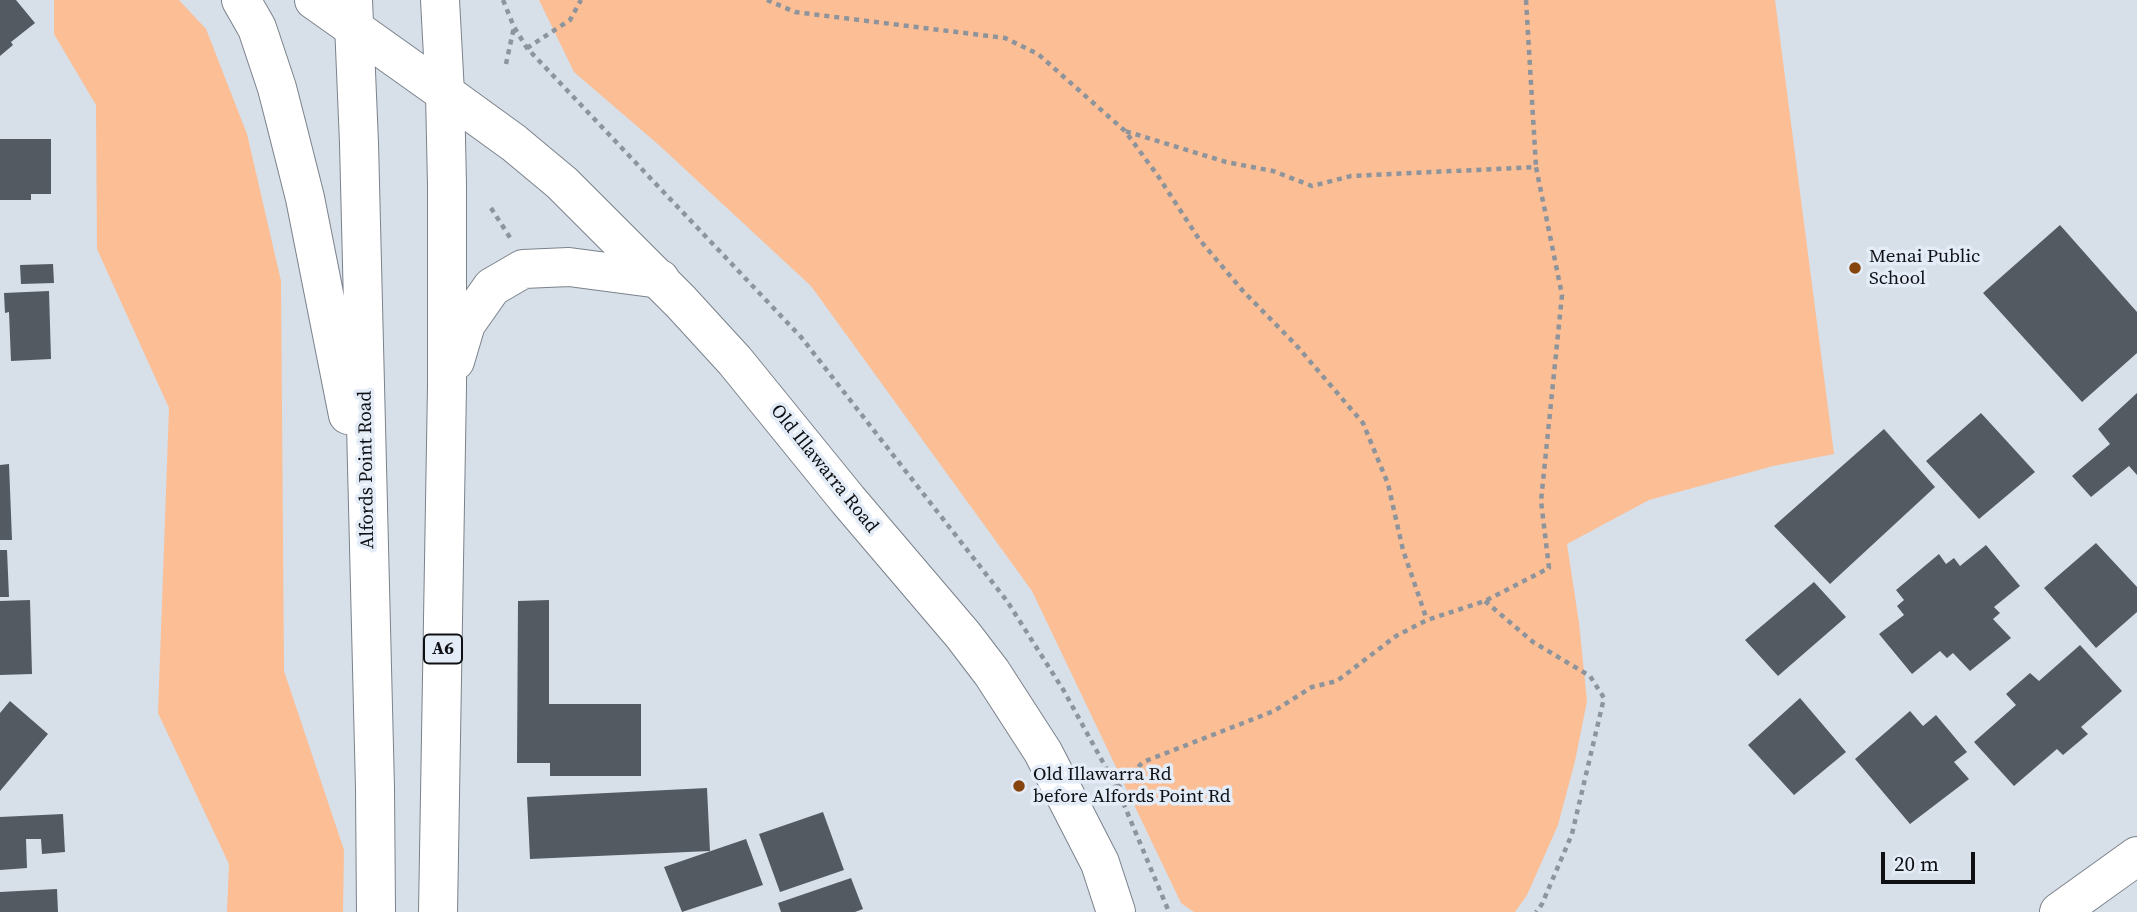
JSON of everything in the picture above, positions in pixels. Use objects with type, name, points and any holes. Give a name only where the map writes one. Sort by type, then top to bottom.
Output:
[{"type":"main road","points":[[241,0],[257,28],[277,88],[305,198],[368,520]]},
{"type":"main road","name":"Old Illawarra Road","points":[[314,0],[354,15],[445,93],[514,143],[562,183],[660,279],[735,361],[992,673],[1044,752],[1100,863],[1116,912]]},
{"type":"main road","name":"A6","points":[[438,912],[447,386],[445,93],[440,0]]},
{"type":"main road","name":"Alfords Point Road","points":[[354,15],[376,912]]},
{"type":"main road","points":[[447,386],[466,324],[492,287],[523,269],[569,267],[660,279]]},
{"type":"main road","points":[[2059,912],[2137,856]]},
{"type":"path","points":[[503,0],[514,27],[527,48],[801,338],[1007,601],[1064,691],[1117,788],[1169,912]]},
{"type":"path","points":[[527,48],[570,20],[581,0]]},
{"type":"path","points":[[767,0],[795,12],[1005,38],[1038,54],[1125,131],[1199,239],[1363,423],[1388,484],[1403,550],[1427,620]]},
{"type":"path","points":[[1117,788],[1143,762],[1274,711],[1312,687],[1338,681],[1396,636],[1427,620],[1485,601],[1549,568],[1541,501],[1562,295],[1536,167],[1526,0]]},
{"type":"path","points":[[506,64],[514,27]]},
{"type":"path","points":[[1125,131],[1226,162],[1273,171],[1312,186],[1352,176],[1536,167]]},
{"type":"path","points":[[491,208],[515,246]]},
{"type":"path","points":[[1485,601],[1533,642],[1590,676],[1604,698],[1572,834],[1536,912]]},
{"type":"shaded area","points":[[54,0],[179,0],[206,29],[247,134],[281,281],[284,671],[344,850],[343,912],[227,912],[229,864],[158,713],[169,408],[97,249],[96,105],[54,34]]},
{"type":"shaded area","points":[[539,0],[1775,0],[1834,454],[1773,466],[1649,500],[1567,544],[1587,701],[1558,825],[1527,895],[1515,912],[1194,912],[1181,903],[1032,591],[811,286],[660,146],[574,72]]},
{"type":"building","points":[[0,0],[16,0],[35,23],[11,42],[13,45],[0,56]]},
{"type":"building","points":[[0,139],[51,139],[51,194],[31,194],[31,200],[0,200]]},
{"type":"building","points":[[2060,225],[2137,312],[2137,353],[2082,402],[1983,293]]},
{"type":"building","points":[[53,264],[54,283],[21,284],[20,265]]},
{"type":"building","points":[[49,291],[51,359],[11,361],[9,312],[5,313],[4,293]]},
{"type":"building","points":[[2137,393],[2137,475],[2129,466],[2091,497],[2072,476],[2110,444],[2098,429]]},
{"type":"building","points":[[1981,413],[2035,472],[1979,519],[1926,461]]},
{"type":"building","points":[[1884,429],[1935,487],[1830,584],[1774,526]]},
{"type":"building","points":[[9,464],[12,540],[0,540],[0,465]]},
{"type":"building","points":[[2096,543],[2137,587],[2137,612],[2096,648],[2044,588]]},
{"type":"building","points":[[1986,545],[2020,586],[1994,607],[2000,613],[1993,619],[2011,638],[1970,671],[1953,653],[1947,658],[1940,651],[1912,674],[1879,634],[1904,615],[1897,606],[1904,600],[1896,590],[1939,554],[1946,564],[1954,558],[1960,566]]},
{"type":"building","points":[[0,550],[7,550],[9,597],[0,597]]},
{"type":"building","points":[[1814,582],[1846,617],[1778,676],[1745,640]]},
{"type":"building","points":[[30,600],[32,674],[0,675],[0,601]]},
{"type":"building","points":[[549,600],[549,704],[641,704],[641,776],[550,776],[550,763],[517,763],[518,601]]},
{"type":"building","points":[[2080,645],[2122,691],[2081,727],[2088,734],[2063,755],[2057,749],[2014,786],[1974,742],[2016,705],[2006,694],[2030,673],[2039,681]]},
{"type":"building","points":[[1800,698],[1846,752],[1794,795],[1748,745]]},
{"type":"building","points":[[10,701],[48,734],[0,791],[0,713]]},
{"type":"building","points":[[1910,711],[1923,726],[1936,715],[1967,752],[1954,762],[1969,779],[1910,824],[1855,759]]},
{"type":"building","points":[[707,788],[710,851],[530,859],[527,797]]},
{"type":"building","points":[[823,812],[844,870],[780,892],[759,834]]},
{"type":"building","points":[[63,814],[65,852],[42,854],[41,839],[26,839],[27,868],[0,870],[0,817]]},
{"type":"building","points":[[746,839],[763,885],[682,912],[664,867]]},
{"type":"building","points":[[851,878],[863,909],[855,912],[781,912],[778,903]]},
{"type":"building","points":[[57,889],[58,912],[0,912],[0,892]]},
{"type":"place","name":"Menai Public School","points":[[1855,268]]},
{"type":"place","name":"Old Illawarra Rd before Alfords Point Rd","points":[[1019,786]]}]
